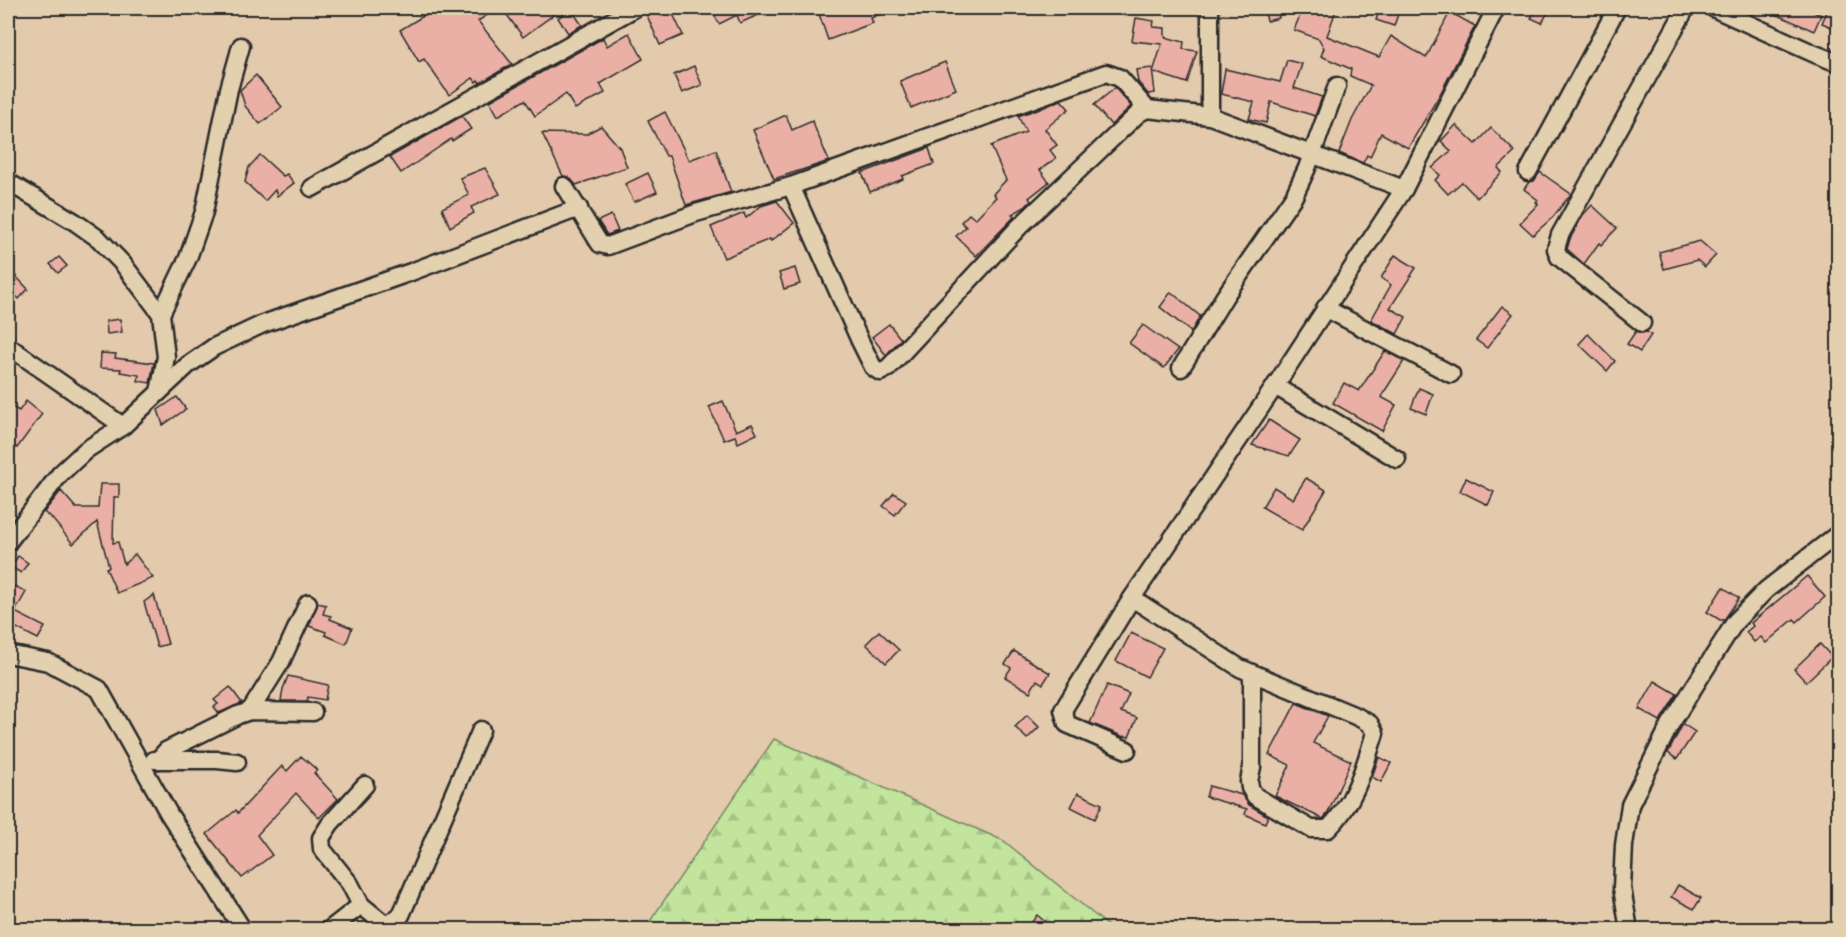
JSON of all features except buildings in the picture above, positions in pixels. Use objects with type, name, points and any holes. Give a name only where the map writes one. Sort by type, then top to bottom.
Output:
[{"type":"street","points":[[312,188],[635,8]]},
{"type":"street","points":[[1210,8],[1210,116]]},
{"type":"street","points":[[1127,750],[1067,724],[1063,710],[1132,598],[1404,189],[1496,8]]},
{"type":"street","points":[[1528,172],[1617,8]]},
{"type":"street","points":[[1642,323],[1559,257],[1556,249],[1560,235],[1686,8]]},
{"type":"street","points":[[1713,8],[1839,63]]},
{"type":"street","points":[[161,314],[188,258],[204,212],[229,89],[241,46]]},
{"type":"street","points":[[564,186],[600,244],[608,246],[696,213],[791,186],[1106,73],[1120,78],[1147,109]]},
{"type":"street","points":[[1181,368],[1225,296],[1294,196],[1337,86]]},
{"type":"street","points":[[791,186],[860,341],[873,367],[880,372],[888,368],[1018,227],[1139,113],[1147,109],[1210,116],[1404,189]]},
{"type":"street","points":[[10,188],[75,222],[99,239],[123,264],[161,314],[166,357],[159,392]]},
{"type":"street","points":[[8,542],[60,474],[86,450],[123,426],[188,365],[214,347],[263,324],[411,272],[579,208]]},
{"type":"street","points":[[1325,308],[1451,374]]},
{"type":"street","points":[[8,346],[123,426]]},
{"type":"street","points":[[1275,386],[1397,459]]},
{"type":"street","points":[[1629,930],[1622,888],[1624,845],[1630,805],[1670,725],[1735,622],[1767,590],[1839,534]]},
{"type":"street","points":[[1132,598],[1240,668],[1358,717],[1370,724],[1375,733],[1358,784],[1341,816],[1328,829],[1311,829],[1255,796],[1250,788],[1252,673]]},
{"type":"street","points":[[250,711],[281,662],[308,603]]},
{"type":"street","points":[[8,654],[48,662],[99,689],[169,814],[243,930]]},
{"type":"street","points":[[158,760],[166,751],[250,711],[313,712]]},
{"type":"street","points":[[365,785],[330,824],[321,838],[322,849],[350,884],[361,905],[383,923],[391,922],[401,915],[481,730]]},
{"type":"street","points":[[140,763],[158,760],[237,762]]},
{"type":"street","points":[[329,930],[361,905]]},
{"type":"green space","points":[[774,739],[1004,841],[1112,929],[644,930]]}]
